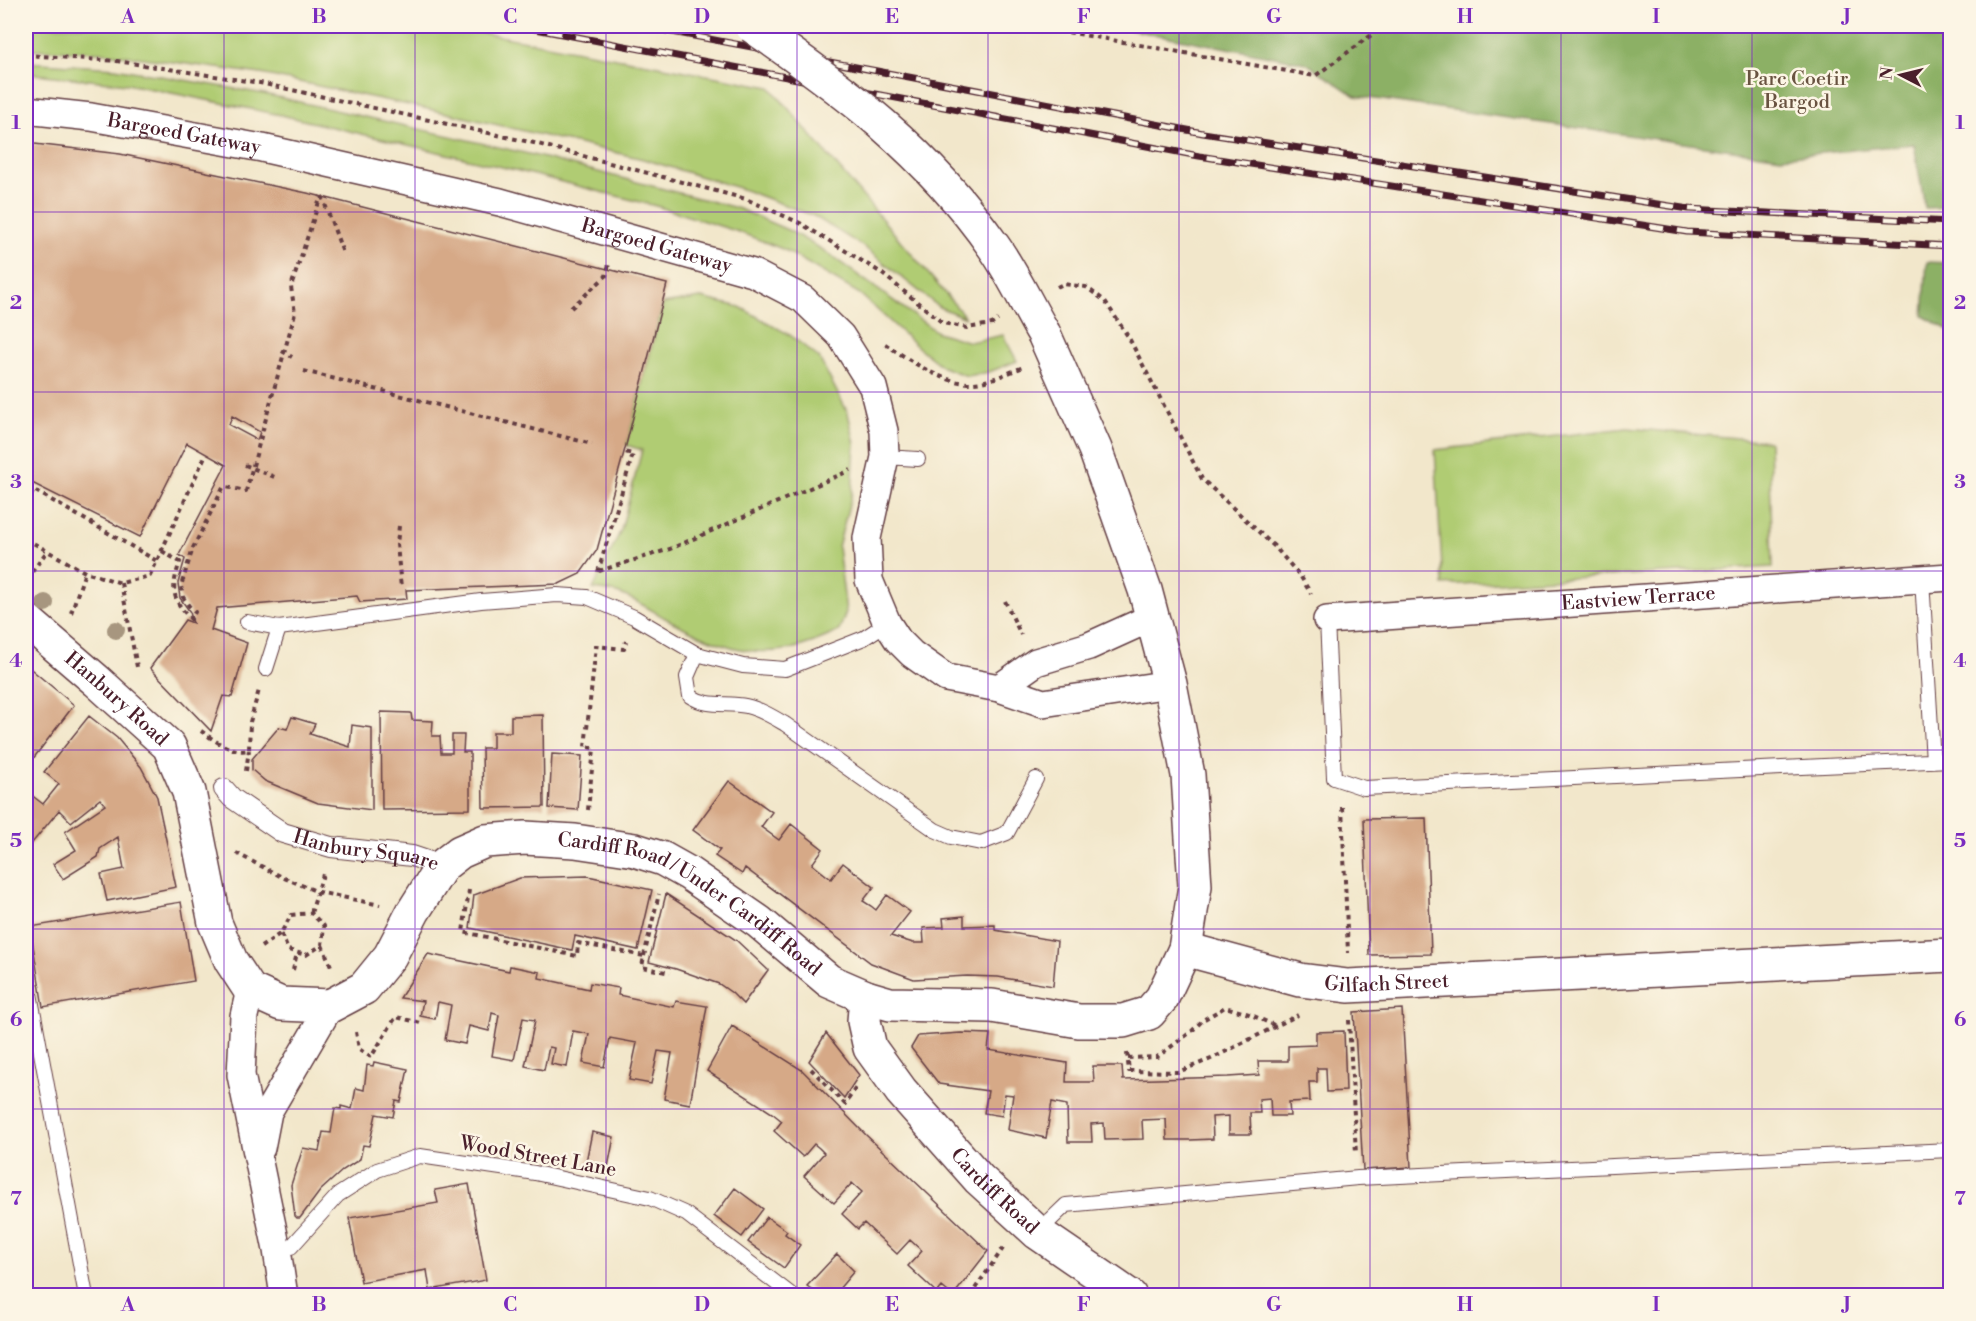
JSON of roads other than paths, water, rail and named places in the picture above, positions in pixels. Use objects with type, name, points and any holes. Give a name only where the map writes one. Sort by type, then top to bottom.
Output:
[{"type":"street","points":[[752,26],[841,89],[895,134],[944,182],[995,248],[1044,334],[1095,449],[1153,617],[1170,684],[1188,775],[1195,886],[1185,949],[1162,998],[1149,1013],[1123,1021],[1079,1021],[992,1006],[890,1004],[866,997]]},
{"type":"street","name":"Bargoed Gateway","points":[[26,110],[91,117],[262,148],[500,202],[753,273],[803,299],[841,336],[873,387],[884,431],[885,457],[867,538],[869,580],[887,623],[898,640],[912,654],[946,678],[999,688],[1044,703],[1170,684]]},
{"type":"street","name":"Eastview Terrace","points":[[1327,620],[1950,577]]},
{"type":"street","points":[[999,688],[1036,662],[1089,646],[1153,617]]},
{"type":"street","name":"Hanbury Road","points":[[26,620],[169,746],[189,792],[215,923],[231,961],[250,990]]},
{"type":"street","name":"Hanbury Square","points":[[224,789],[232,798],[283,833],[331,847],[412,856],[442,867],[413,912],[390,956],[364,988],[332,991]]},
{"type":"street","name":"Cardiff Road / Under Cardiff Road","points":[[442,867],[460,852],[486,841],[525,838],[575,841],[635,850],[667,861],[759,922],[829,981],[866,997]]},
{"type":"street","name":"Gilfach Street","points":[[1185,949],[1300,980],[1348,986],[1950,955]]},
{"type":"street","points":[[284,1296],[277,1250],[241,1075],[244,1016],[250,990],[281,1004],[332,991]]},
{"type":"street","points":[[258,1161],[268,1112],[332,991]]},
{"type":"street","name":"Cardiff Road","points":[[866,997],[864,1021],[870,1047],[901,1091],[971,1170],[1030,1226],[1130,1296]]},
{"type":"lane","points":[[885,457],[918,459]]},
{"type":"lane","points":[[1922,579],[1933,761]]},
{"type":"lane","points":[[247,622],[279,628],[481,601],[557,595],[587,597],[634,617],[697,654],[743,666],[785,669],[864,638],[887,623]]},
{"type":"lane","points":[[1327,620],[1334,778],[1364,789],[1950,760]]},
{"type":"lane","points":[[266,669],[279,628]]},
{"type":"lane","points":[[697,654],[687,677],[690,696],[699,702],[709,704],[745,706],[761,711],[786,724],[935,830],[951,837],[981,843],[1007,833],[1036,779]]},
{"type":"lane","points":[[26,972],[86,1296]]},
{"type":"lane","points":[[1030,1226],[1066,1205],[1358,1178],[1950,1150]]},
{"type":"lane","name":"Wood Street Lane","points":[[277,1250],[291,1246],[338,1195],[377,1170],[420,1156],[535,1173],[650,1198],[686,1214],[793,1296]]},
{"type":"railway","points":[[520,26],[1199,156],[1687,232],[1950,246]]},
{"type":"railway","points":[[641,26],[1203,133],[1689,209],[1950,222]]},
{"type":"park label","name":"Parc Coetir Bargod","points":[[1797,90]]}]
